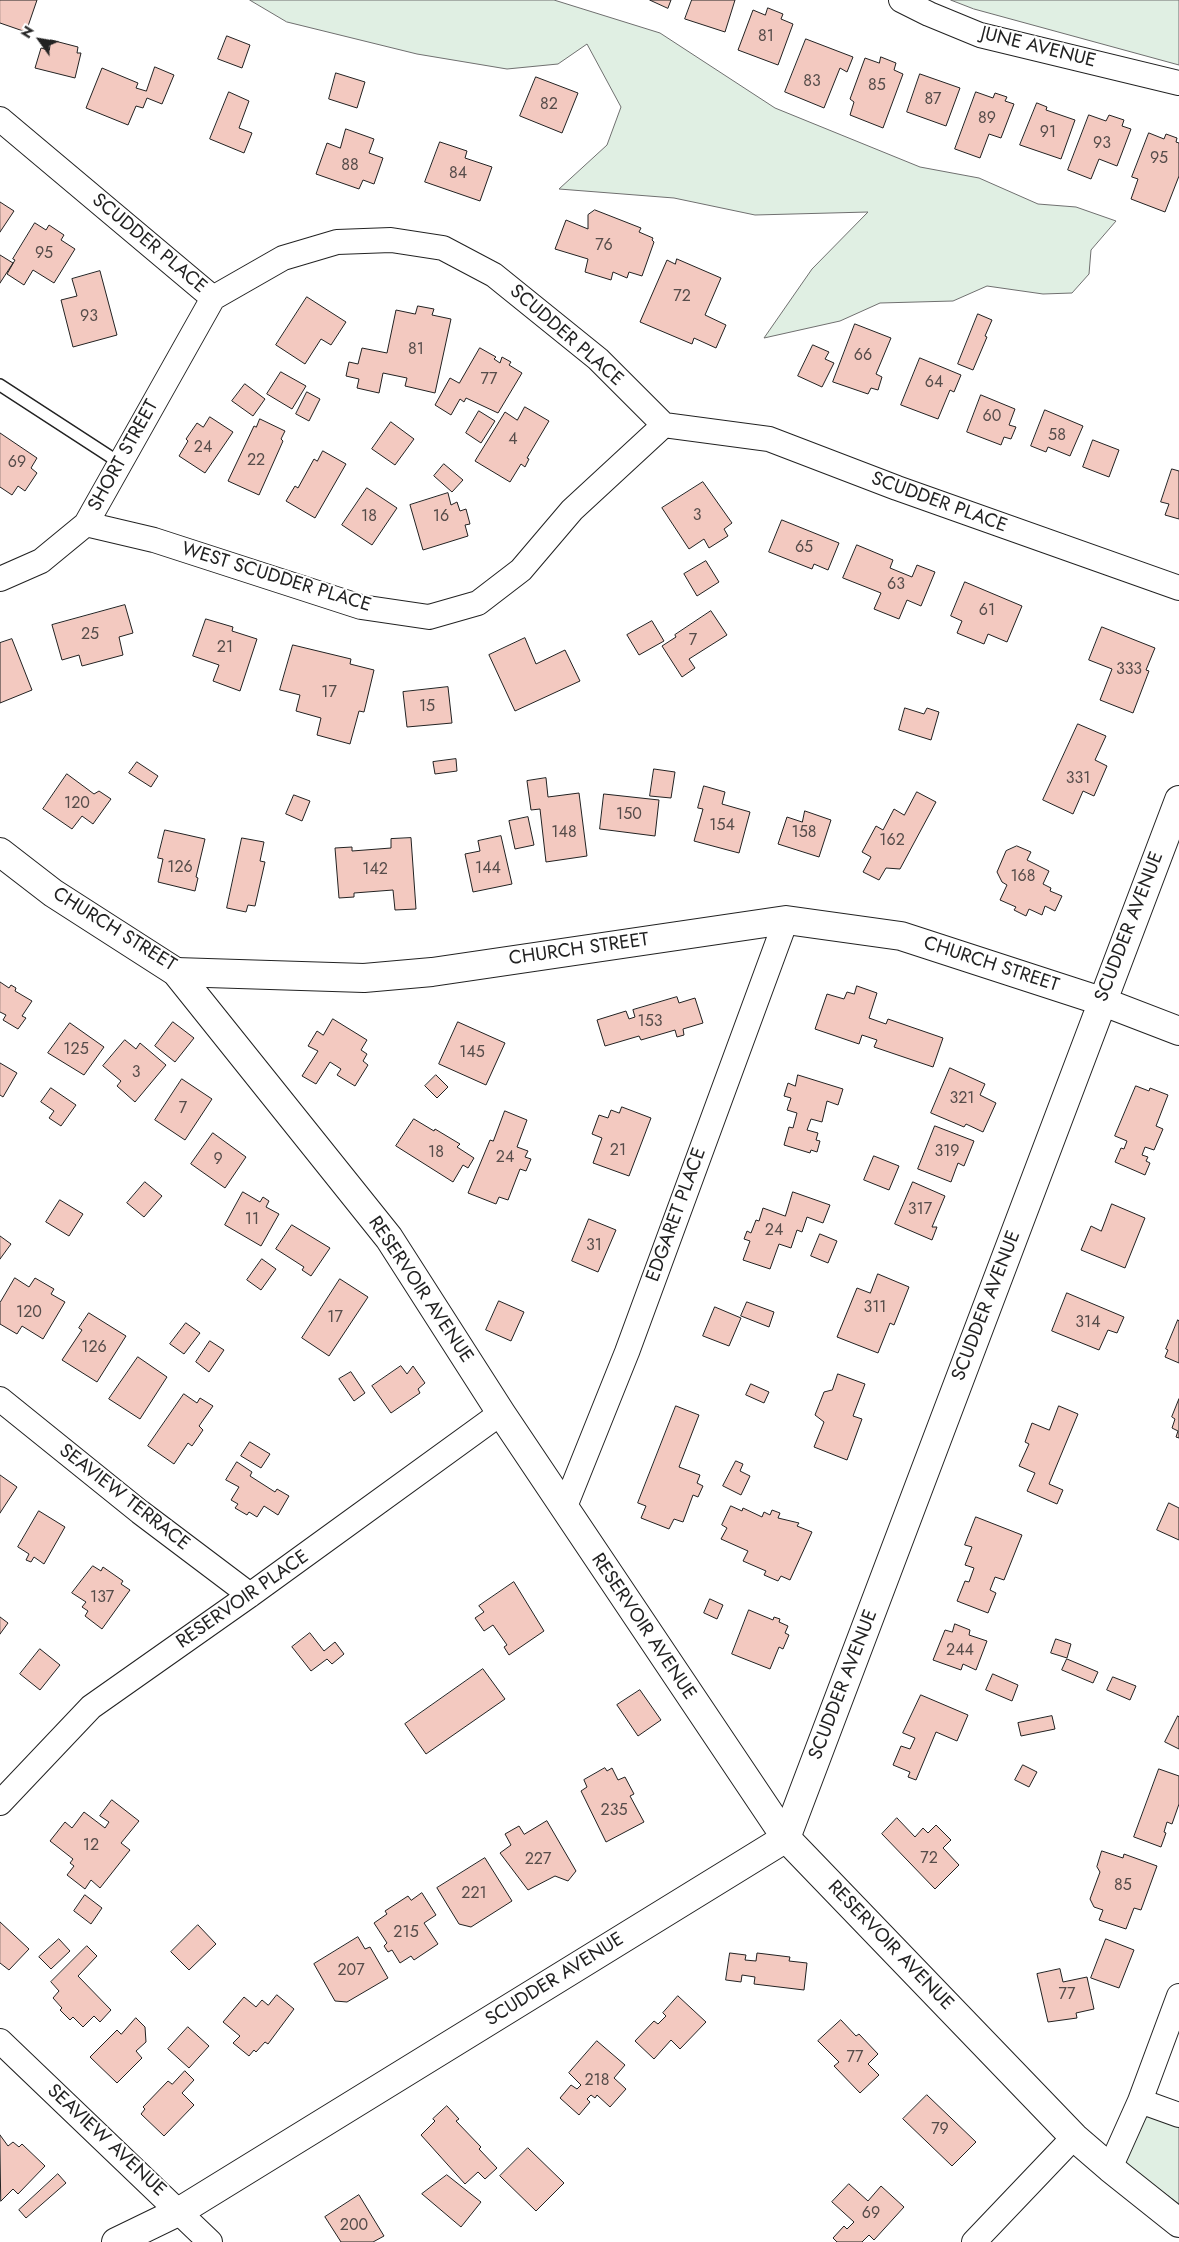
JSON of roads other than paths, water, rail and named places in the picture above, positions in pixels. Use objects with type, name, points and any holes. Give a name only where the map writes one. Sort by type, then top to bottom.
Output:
[{"type":"street","name":"JUNE AVENUE","points":[[901,0],[980,35],[1179,84]]},
{"type":"street","name":"SCUDDER PLACE","points":[[0,119],[213,298],[283,258],[337,242],[391,240],[443,248],[494,274],[598,359],[664,425],[769,440],[897,488],[1179,588]]},
{"type":"street","name":"SHORT STREET","points":[[0,578],[41,561],[86,524],[213,298]]},
{"type":"street","name":"WEST SCUDDER PLACE","points":[[86,524],[154,540],[361,607],[429,617],[478,604],[521,570],[572,510],[664,425]]},
{"type":"street","name":"SCUDDER AVENUE","points":[[116,2242],[180,2211],[786,1838],[1179,800]]},
{"type":"street","name":"CHURCH STREET","points":[[0,852],[53,893],[176,972],[364,978],[432,972],[786,920],[902,936],[1101,1002],[1179,1031]]},
{"type":"street","name":"EDGARET PLACE","points":[[564,1509],[627,1352],[786,920]]},
{"type":"street","name":"RESERVOIR AVENUE","points":[[176,972],[389,1238],[564,1509],[786,1838],[1074,2137],[1179,2223]]},
{"type":"street","name":"SEAVIEW TERRACE","points":[[0,1399],[140,1512],[250,1595]]},
{"type":"street","name":"RESERVOIR PLACE","points":[[0,1803],[91,1707],[250,1595],[501,1413]]},
{"type":"street","points":[[1110,2168],[1140,2101],[1179,1996]]},
{"type":"street","name":"SEAVIEW AVENUE","points":[[0,2041],[180,2211],[210,2242]]},
{"type":"street","points":[[1140,2101],[1179,2115]]},
{"type":"street","points":[[974,2242],[1074,2137]]},
{"type":"lane","points":[[0,385],[120,463]]}]
